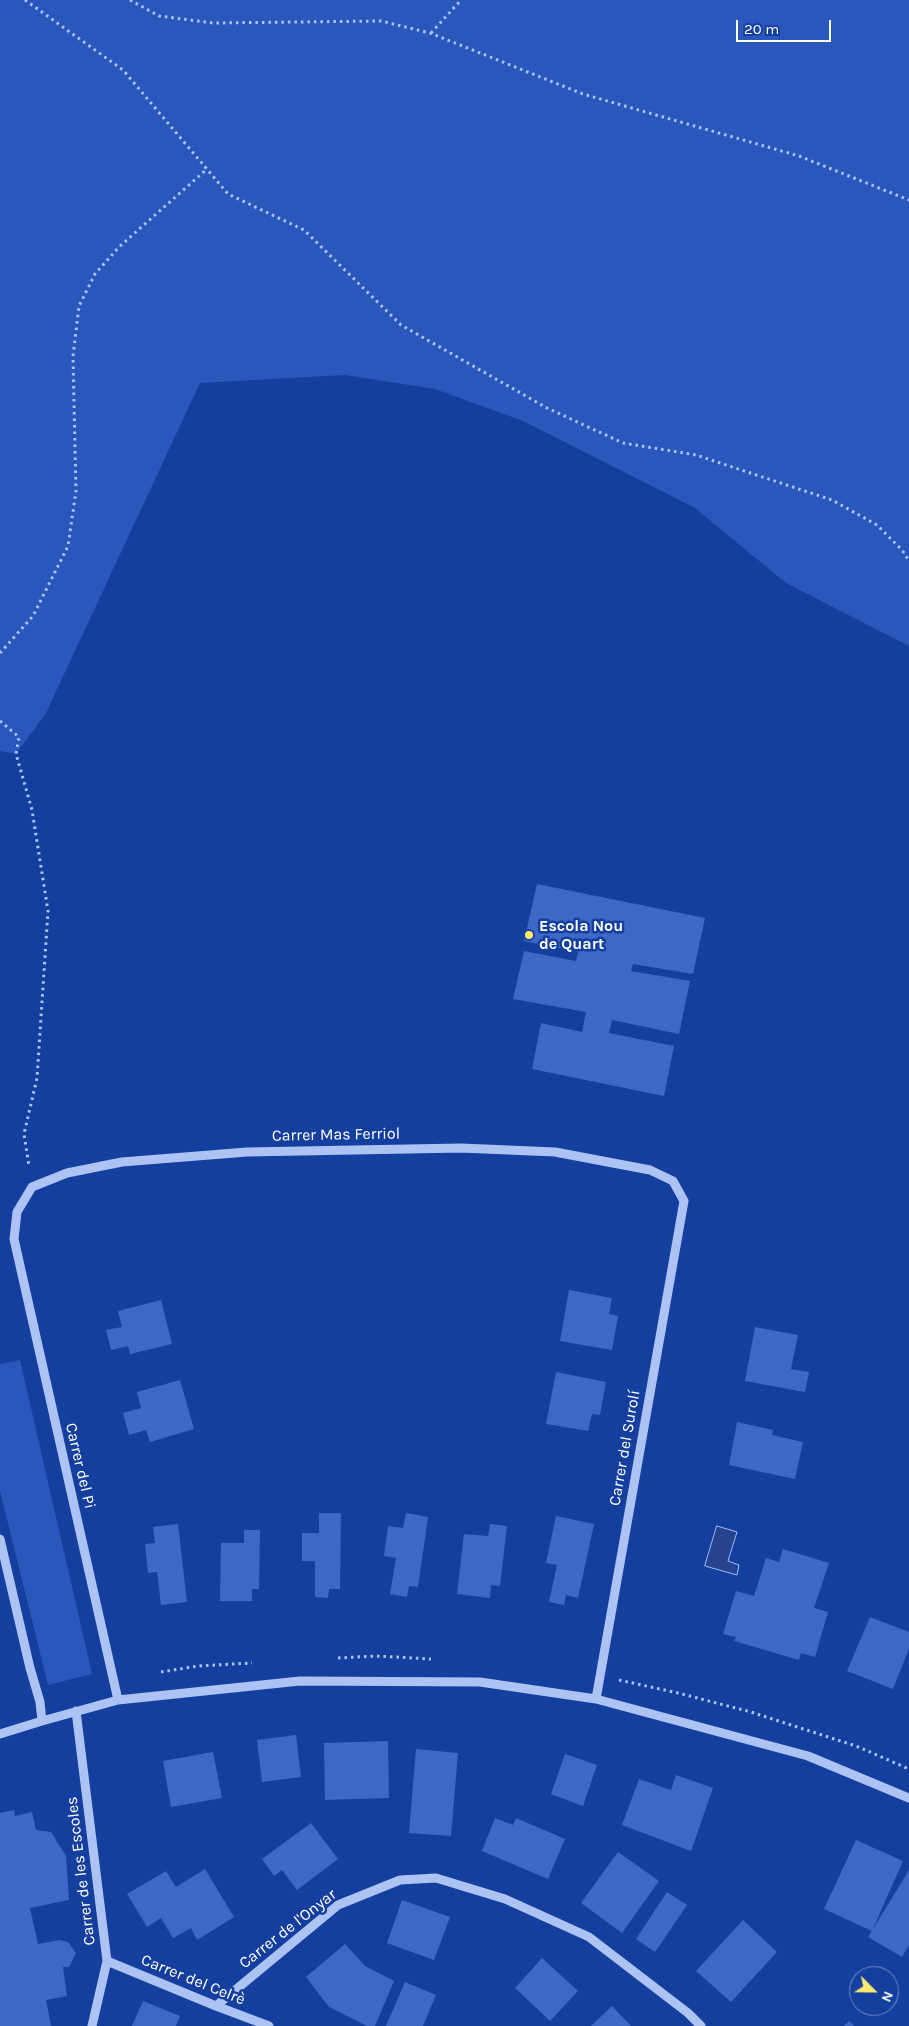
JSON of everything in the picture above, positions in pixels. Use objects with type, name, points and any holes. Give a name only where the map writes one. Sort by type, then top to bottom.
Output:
[{"type":"street","name":"Carrer Mas Ferriol","points":[[32,1187],[67,1173],[122,1162],[247,1152],[461,1148],[555,1152],[650,1170],[673,1181],[684,1201]]},
{"type":"street","name":"Carrer del Pi","points":[[32,1187],[17,1212],[14,1239],[118,1700]]},
{"type":"street","name":"Carrer del Surolí","points":[[596,1699],[684,1201]]},
{"type":"street","points":[[0,1538],[30,1668],[40,1702],[42,1720]]},
{"type":"street","points":[[0,1734],[42,1720],[118,1700],[300,1682],[480,1682],[596,1699],[808,1756],[909,1798]]},
{"type":"street","name":"Carrer de les Escoles","points":[[76,1711],[106,1960],[92,2026]]},
{"type":"street","name":"Carrer de l'Onyar","points":[[216,2006],[338,1905],[400,1880],[436,1878],[505,1899],[589,1937],[688,2013],[701,2026]]},
{"type":"street","name":"Carrer del Celrè","points":[[106,1960],[269,2026]]},
{"type":"path","points":[[25,0],[123,70],[228,194],[304,230],[402,325],[548,408],[623,443],[696,455],[832,500],[876,525],[902,550],[909,561]]},
{"type":"path","points":[[130,0],[159,16],[213,23],[381,21],[430,33],[583,94],[798,156],[909,200]]},
{"type":"path","points":[[430,33],[461,0]]},
{"type":"path","points":[[0,653],[33,616],[68,546],[76,491],[73,356],[79,306],[94,274],[119,247],[207,169]]},
{"type":"path","points":[[0,721],[19,737],[16,754],[32,810],[48,911],[37,1078],[24,1134],[32,1187]]},
{"type":"shaded area","points":[[0,0],[909,0],[909,646],[786,583],[695,508],[523,421],[435,389],[345,375],[200,383],[46,713],[16,754],[0,751]]},
{"type":"shaded area","points":[[20,1360],[92,1674],[48,1685],[0,1491],[0,1364]]},
{"type":"shaded area","points":[[717,1526],[737,1532],[728,1561],[739,1565],[737,1575],[705,1566]]},
{"type":"building","points":[[537,884],[705,918],[693,974],[633,964],[631,971],[690,981],[679,1034],[612,1020],[609,1033],[674,1046],[664,1096],[532,1069],[541,1023],[582,1032],[586,1012],[513,999],[524,951],[576,961],[578,952],[524,941]]},
{"type":"building","points":[[569,1290],[612,1298],[609,1314],[618,1316],[612,1350],[560,1341]]},
{"type":"building","points":[[161,1300],[172,1344],[130,1354],[128,1346],[111,1350],[106,1330],[122,1327],[118,1311]]},
{"type":"building","points":[[755,1327],[798,1335],[791,1369],[809,1372],[805,1392],[745,1381]]},
{"type":"building","points":[[556,1372],[606,1382],[600,1415],[592,1414],[588,1431],[546,1424]]},
{"type":"building","points":[[180,1380],[194,1429],[150,1442],[146,1430],[129,1435],[123,1413],[141,1408],[137,1392]]},
{"type":"building","points":[[737,1422],[773,1430],[772,1435],[803,1442],[795,1479],[729,1465]]},
{"type":"building","points":[[319,1513],[341,1513],[340,1589],[329,1589],[328,1598],[315,1597],[315,1561],[302,1561],[302,1533],[319,1533]]},
{"type":"building","points":[[406,1513],[428,1517],[418,1587],[409,1586],[407,1597],[390,1594],[396,1558],[384,1556],[388,1526],[403,1528]]},
{"type":"building","points":[[556,1516],[594,1524],[578,1598],[566,1595],[564,1605],[549,1602],[557,1565],[546,1563]]},
{"type":"building","points":[[178,1524],[187,1602],[161,1605],[157,1572],[148,1573],[145,1544],[155,1543],[153,1527]]},
{"type":"building","points":[[490,1524],[507,1526],[500,1586],[491,1585],[490,1598],[457,1594],[464,1534],[488,1536]]},
{"type":"building","points":[[244,1530],[260,1530],[259,1589],[252,1589],[252,1601],[220,1601],[221,1543],[244,1543]]},
{"type":"building","points":[[783,1549],[829,1563],[814,1608],[828,1612],[815,1657],[801,1653],[799,1660],[734,1641],[736,1637],[723,1634],[736,1591],[754,1596],[766,1558],[779,1562]]},
{"type":"building","points":[[870,1617],[909,1632],[909,1649],[893,1689],[847,1671]]},
{"type":"building","points":[[296,1735],[301,1777],[262,1782],[257,1740]]},
{"type":"building","points":[[388,1741],[389,1798],[325,1800],[324,1743]]},
{"type":"building","points":[[416,1749],[458,1753],[451,1836],[409,1833]]},
{"type":"building","points":[[213,1752],[222,1798],[171,1807],[163,1761]]},
{"type":"building","points":[[565,1754],[597,1765],[583,1806],[551,1794]]},
{"type":"building","points":[[676,1775],[713,1788],[691,1851],[622,1825],[639,1779],[671,1790]]},
{"type":"building","points":[[14,1810],[15,1816],[32,1812],[36,1830],[51,1832],[66,1856],[69,1900],[30,1908],[38,1944],[59,1940],[68,1942],[76,1953],[69,1967],[63,1967],[67,1996],[46,2000],[51,2026],[0,2026],[0,1813]]},
{"type":"building","points":[[495,1818],[513,1825],[516,1818],[565,1839],[548,1879],[482,1851]]},
{"type":"building","points":[[311,1823],[338,1859],[297,1890],[282,1870],[274,1876],[262,1859]]},
{"type":"building","points":[[856,1840],[903,1861],[872,1931],[824,1909]]},
{"type":"building","points":[[618,1852],[659,1881],[622,1933],[581,1903]]},
{"type":"building","points":[[205,1869],[234,1917],[197,1940],[191,1928],[173,1938],[161,1918],[147,1927],[127,1894],[166,1871],[176,1887]]},
{"type":"building","points":[[909,1870],[909,1945],[902,1957],[868,1937]]},
{"type":"building","points":[[667,1892],[687,1905],[655,1952],[636,1939]]},
{"type":"building","points":[[402,1900],[450,1917],[434,1960],[387,1943]]},
{"type":"building","points":[[743,1920],[777,1952],[731,2002],[696,1971]]},
{"type":"building","points":[[345,1944],[365,1966],[394,1981],[375,2026],[367,2026],[329,2007],[306,1977]]},
{"type":"building","points":[[542,1958],[578,1991],[550,2021],[515,1988]]},
{"type":"building","points":[[405,1982],[436,1995],[423,2026],[386,2026]]},
{"type":"building","points":[[143,2001],[180,2016],[176,2026],[132,2026]]},
{"type":"building","points":[[612,2006],[631,2026],[591,2026]]},
{"type":"building","points":[[849,2021],[854,2026],[844,2026]]},
{"type":"place","name":"Escola Nou de Quart","points":[[529,935]]}]
